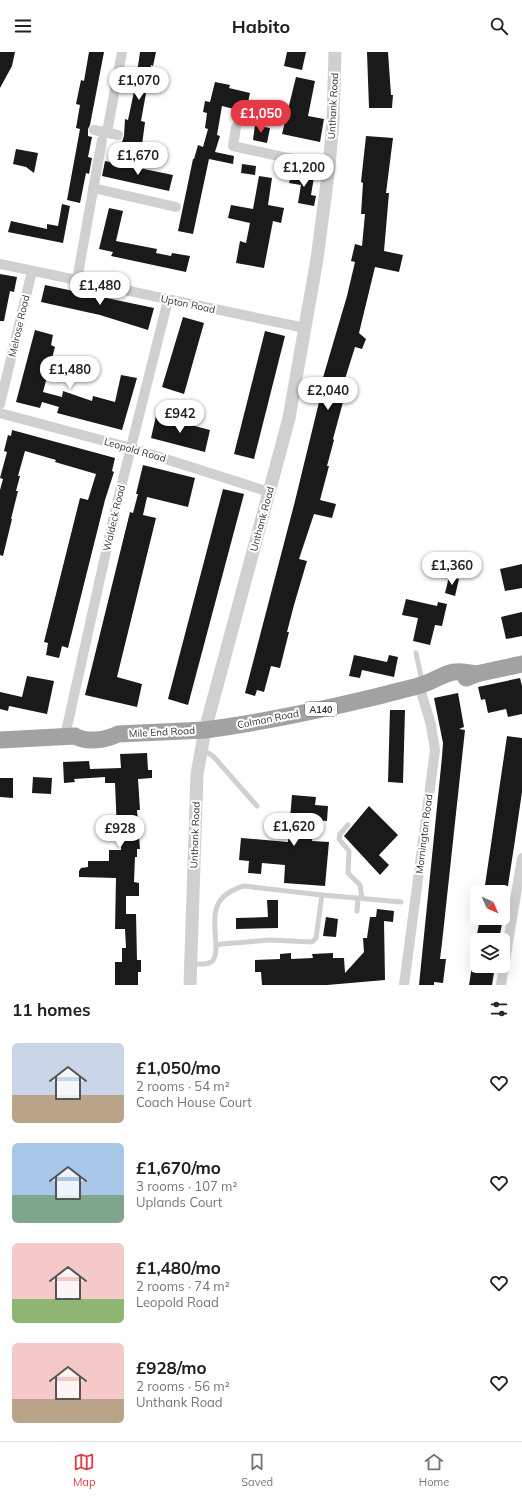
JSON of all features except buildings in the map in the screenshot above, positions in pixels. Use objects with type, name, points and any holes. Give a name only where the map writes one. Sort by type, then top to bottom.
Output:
[{"type":"highway","name":"Colman Road","points":[[205,730],[322,709],[421,685],[443,685],[459,682],[476,674],[522,664]]},
{"type":"highway","name":"Mile End Road","points":[[0,740],[70,736],[82,740],[110,738],[118,734],[205,730]]},
{"type":"street","points":[[77,280],[93,188],[122,52]]},
{"type":"street","name":"Unthank Road","points":[[190,985],[197,774],[201,748],[289,418],[317,259],[329,167],[333,120],[335,52]]},
{"type":"street","points":[[236,127],[233,146],[329,167]]},
{"type":"street","points":[[94,130],[104,136],[118,135]]},
{"type":"street","points":[[93,188],[176,208]]},
{"type":"street","name":"Upton Road","points":[[0,264],[305,328]]},
{"type":"street","name":"Melrose Road","points":[[0,404],[32,271]]},
{"type":"street","name":"Waldeck Road","points":[[70,736],[131,448],[168,300]]},
{"type":"street","name":"Leopold Road","points":[[0,413],[131,448],[269,492]]},
{"type":"street","name":"Mornington Road","points":[[404,985],[434,750],[431,725],[421,685]]},
{"type":"street","points":[[501,985],[522,858]]},
{"type":"lane","points":[[416,654],[421,685]]},
{"type":"lane","points":[[201,748],[213,756],[257,806]]},
{"type":"lane","points":[[348,825],[340,834],[339,839],[349,851],[348,873],[360,885],[360,898],[357,911]]},
{"type":"lane","points":[[191,964],[209,964],[213,961],[216,955],[214,921],[216,905],[225,894],[234,889],[250,887],[401,902]]},
{"type":"lane","points":[[216,945],[270,940],[312,942],[316,938],[322,895]]}]
